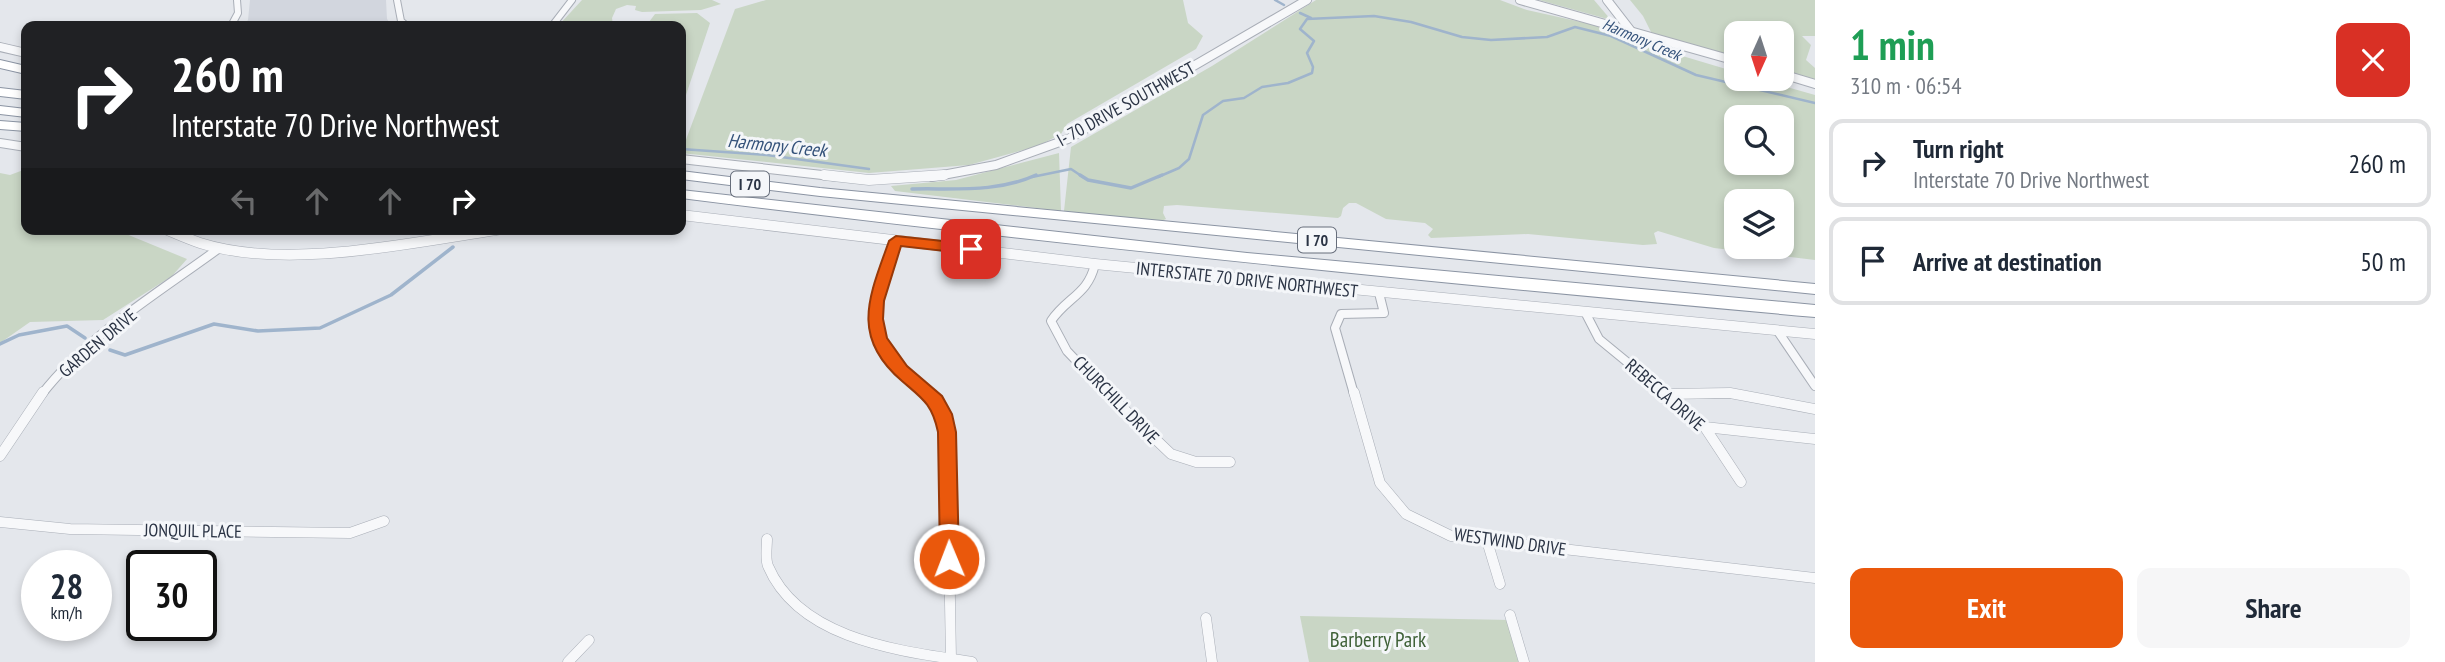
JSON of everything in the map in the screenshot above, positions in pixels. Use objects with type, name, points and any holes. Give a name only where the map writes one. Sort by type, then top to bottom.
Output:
[{"type":"highway","points":[[0,64],[21,70]]},
{"type":"highway","points":[[0,92],[21,94]]},
{"type":"highway","points":[[0,110],[21,112]]},
{"type":"highway","points":[[0,125],[21,127]]},
{"type":"highway","name":"I 70","points":[[686,176],[820,192],[1815,289]]},
{"type":"highway","name":"I 70","points":[[686,195],[958,229],[1444,279],[1815,311]]},
{"type":"street","points":[[234,21],[238,13],[237,0]]},
{"type":"street","points":[[397,0],[401,21]]},
{"type":"street","points":[[556,21],[572,0]]},
{"type":"street","name":"I- 70 DRIVE SOUTHWEST","points":[[686,160],[878,181],[943,175],[999,164],[1038,152],[1083,132],[1307,0]]},
{"type":"street","points":[[1520,0],[1724,58]]},
{"type":"street","points":[[1607,0],[1631,31]]},
{"type":"street","points":[[0,47],[21,52]]},
{"type":"street","points":[[1794,78],[1815,84]]},
{"type":"street","points":[[0,143],[21,146]]},
{"type":"street","name":"INTERSTATE 70 DRIVE NORTHWEST","points":[[686,216],[1095,264],[1815,334]]},
{"type":"street","points":[[176,235],[218,249],[288,254],[451,235]]},
{"type":"street","points":[[896,241],[876,301],[875,319],[879,338],[887,353],[901,371],[936,400],[943,414],[947,432],[951,659]]},
{"type":"street","name":"GARDEN DRIVE","points":[[0,456],[30,408],[62,370],[98,339],[218,249]]},
{"type":"street","name":"CHURCHILL DRIVE","points":[[1095,264],[1088,288],[1056,311],[1051,321],[1057,338],[1094,382],[1140,423],[1160,446],[1178,458],[1195,463],[1230,462]]},
{"type":"street","name":"WESTWIND DRIVE","points":[[1379,293],[1384,313],[1341,314],[1335,328],[1380,483],[1406,514],[1451,536],[1815,578]]},
{"type":"street","name":"REBECCA DRIVE","points":[[1585,312],[1599,339],[1706,427],[1741,482]]},
{"type":"street","points":[[1777,330],[1815,386]]},
{"type":"street","points":[[1666,394],[1730,393],[1815,410]]},
{"type":"street","points":[[1706,427],[1815,439]]},
{"type":"street","name":"JONQUIL PLACE","points":[[0,522],[70,529],[350,533],[384,521]]},
{"type":"street","points":[[767,539],[766,564],[803,610],[855,638],[896,650],[972,662]]},
{"type":"street","points":[[1487,541],[1500,584]]},
{"type":"street","points":[[1510,615],[1524,662]]},
{"type":"street","points":[[1206,618],[1212,662]]},
{"type":"street","points":[[568,662],[589,640]]},
{"type":"shaded area","points":[[250,0],[386,0],[388,21],[247,21]]},
{"type":"green space","points":[[582,0],[712,0],[721,4],[701,10],[642,12],[635,10],[636,6],[627,5],[616,9],[612,21],[563,21]]},
{"type":"green space","points":[[766,0],[1183,0],[1188,23],[1203,36],[1196,49],[1067,124],[1061,134],[1038,146],[969,165],[869,173],[686,154],[686,140],[735,9]]},
{"type":"green space","points":[[1316,0],[1500,0],[1527,10],[1599,26],[1649,46],[1724,68],[1724,91],[1794,89],[1815,95],[1815,260],[1794,258],[1794,189],[1724,189],[1724,249],[1658,231],[1654,233],[1657,244],[1643,245],[1528,234],[1431,238],[1428,235],[1433,229],[1425,223],[1386,219],[1356,203],[1349,203],[1343,208],[1338,218],[1177,205],[1164,206],[1166,219],[1161,221],[1064,211],[1071,147],[1212,66]]},
{"type":"green space","points":[[1539,0],[1594,0],[1611,20]]},
{"type":"green space","points":[[1630,0],[1815,0],[1815,36],[1802,36],[1811,45],[1806,60],[1815,68],[1815,82],[1794,76],[1794,21],[1724,21],[1724,55],[1652,34],[1643,16]]},
{"type":"green space","points":[[697,13],[710,23],[686,95],[686,21],[650,21],[655,14]]},
{"type":"green space","points":[[1059,153],[1061,211],[895,191],[891,186],[956,180]]},
{"type":"green space","points":[[21,171],[21,235],[129,235],[187,259],[172,276],[103,320],[30,322],[0,343],[0,173],[10,175]]},
{"type":"green space","name":"Barberry Park","points":[[1300,616],[1511,620],[1524,662],[1309,662]]},
{"type":"waterway","points":[[1275,0],[1284,5]]},
{"type":"waterway","name":"Harmony Creek","points":[[1300,13],[1311,18]]},
{"type":"waterway","name":"Harmony Creek","points":[[1158,177],[1179,168],[1189,159],[1203,115],[1223,101],[1244,98],[1262,87],[1288,83],[1312,73],[1313,67],[1307,53],[1314,41],[1300,29],[1307,19],[1374,16],[1411,22],[1462,37],[1491,40],[1547,37],[1575,27],[1611,36],[1696,75],[1815,103]]},
{"type":"waterway","name":"Harmony Creek","points":[[686,149],[767,155],[869,169]]},
{"type":"waterway","name":"Harmony Creek","points":[[1032,177],[1071,169],[1080,175]]},
{"type":"waterway","name":"Harmony Creek","points":[[912,189],[991,187],[1036,175]]},
{"type":"waterway","name":"Harmony Creek","points":[[1080,175],[1088,180],[1131,188],[1162,175]]},
{"type":"waterway","name":"Harmony Creek","points":[[110,350],[125,355],[214,324],[258,331],[320,328],[391,295],[453,247]]},
{"type":"waterway","name":"Harmony Creek","points":[[0,344],[19,335],[67,326],[85,338]]},
{"type":"route","points":[[949,559],[947,432],[943,414],[936,400],[901,371],[887,353],[879,338],[875,319],[876,301],[896,241],[971,249]]}]
